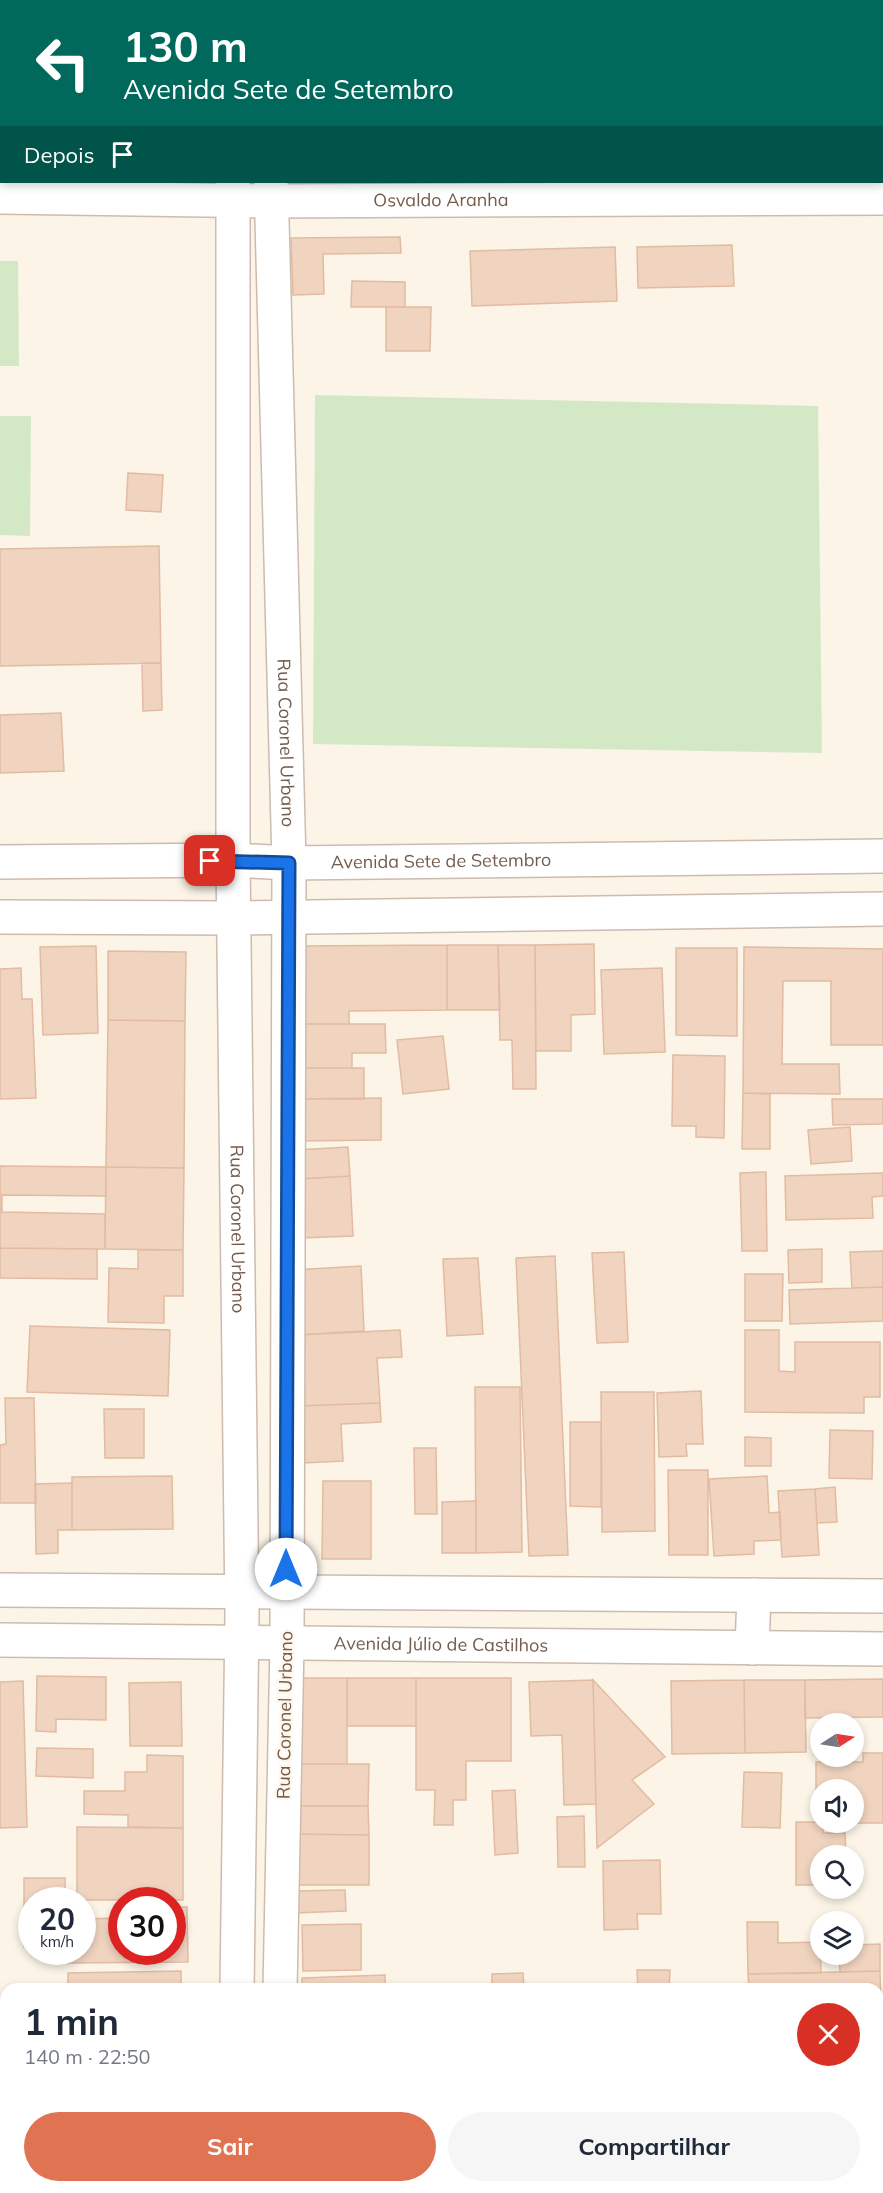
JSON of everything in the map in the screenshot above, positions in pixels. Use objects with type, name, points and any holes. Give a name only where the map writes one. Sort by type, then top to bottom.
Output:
[{"type":"street","name":"Osvaldo Aranha","points":[[0,197],[233,190],[883,198]]},
{"type":"street","name":"Rua Coronel Urbano","points":[[233,190],[233,860],[242,1591],[237,1978]]},
{"type":"street","name":"Rua Coronel Urbano","points":[[271,191],[289,863],[287,916],[287,1644],[280,1977]]},
{"type":"street","name":"Avenida Sete de Setembro","points":[[0,862],[233,860],[289,863],[883,856]]},
{"type":"street","points":[[0,917],[235,918],[883,909]]},
{"type":"street","points":[[240,1413],[287,1413]]},
{"type":"street","points":[[0,1590],[883,1596]]},
{"type":"street","points":[[752,1648],[754,1595]]},
{"type":"street","name":"Avenida Júlio de Castilhos","points":[[0,1641],[883,1649]]},
{"type":"street","points":[[237,1978],[280,1977]]},
{"type":"green space","points":[[0,261],[18,261],[19,366],[0,366]]},
{"type":"green space","points":[[315,395],[818,406],[822,753],[313,744]]},
{"type":"green space","points":[[0,416],[31,416],[30,536],[0,535]]},
{"type":"building","points":[[400,237],[401,253],[323,254],[324,294],[293,295],[291,238]]},
{"type":"building","points":[[732,245],[734,286],[638,288],[637,247]]},
{"type":"building","points":[[615,247],[617,301],[472,306],[470,251]]},
{"type":"building","points":[[352,281],[405,282],[405,307],[351,307]]},
{"type":"building","points":[[386,307],[431,307],[430,351],[386,351]]},
{"type":"building","points":[[128,473],[163,475],[161,512],[126,510]]},
{"type":"building","points":[[159,546],[161,663],[0,666],[0,549]]},
{"type":"building","points":[[142,663],[161,663],[162,710],[143,711]]},
{"type":"building","points":[[61,713],[64,771],[0,773],[0,715]]},
{"type":"building","points":[[594,944],[595,1014],[571,1015],[571,1051],[536,1051],[535,945]]},
{"type":"building","points":[[447,945],[498,945],[500,1010],[447,1010]]},
{"type":"building","points":[[447,945],[447,1010],[349,1011],[349,1024],[298,1024],[298,946]]},
{"type":"building","points":[[498,945],[535,945],[536,1089],[513,1089],[512,1040],[500,1040]]},
{"type":"building","points":[[96,946],[98,1033],[43,1035],[40,947]]},
{"type":"building","points":[[744,947],[883,949],[883,1045],[831,1045],[831,981],[783,981],[782,1064],[839,1064],[840,1094],[743,1093]]},
{"type":"building","points":[[676,948],[737,948],[737,1036],[676,1035]]},
{"type":"building","points":[[108,951],[186,952],[185,1021],[108,1020]]},
{"type":"building","points":[[21,968],[22,999],[32,999],[36,1098],[0,1099],[0,969]]},
{"type":"building","points":[[662,968],[665,1052],[604,1054],[601,970]]},
{"type":"building","points":[[108,1020],[185,1021],[184,1168],[106,1167]]},
{"type":"building","points":[[298,1024],[385,1024],[386,1053],[352,1053],[352,1068],[299,1068]]},
{"type":"building","points":[[443,1036],[449,1089],[403,1094],[397,1040]]},
{"type":"building","points":[[673,1055],[725,1056],[724,1138],[696,1137],[696,1126],[672,1126]]},
{"type":"building","points":[[299,1068],[364,1068],[364,1099],[299,1099]]},
{"type":"building","points":[[743,1093],[770,1094],[770,1149],[742,1149]]},
{"type":"building","points":[[381,1098],[381,1140],[299,1141],[299,1099]]},
{"type":"building","points":[[832,1099],[883,1099],[883,1124],[833,1125]]},
{"type":"building","points":[[850,1127],[852,1161],[811,1164],[808,1130]]},
{"type":"building","points":[[348,1147],[350,1176],[298,1179],[297,1150]]},
{"type":"building","points":[[0,1166],[106,1167],[106,1196],[2,1195],[2,1212],[105,1214],[105,1249],[0,1248]]},
{"type":"building","points":[[106,1167],[184,1168],[183,1250],[105,1249]]},
{"type":"building","points":[[766,1172],[767,1251],[742,1251],[740,1173]]},
{"type":"building","points":[[883,1173],[883,1196],[872,1197],[873,1218],[786,1220],[785,1176]]},
{"type":"building","points":[[350,1176],[353,1236],[301,1238],[298,1179]]},
{"type":"building","points":[[0,1248],[97,1249],[97,1279],[0,1278]]},
{"type":"building","points":[[822,1249],[822,1282],[789,1283],[788,1250]]},
{"type":"building","points":[[138,1250],[183,1250],[183,1296],[164,1296],[164,1323],[108,1322],[109,1268],[138,1269]]},
{"type":"building","points":[[883,1251],[883,1287],[852,1288],[850,1252]]},
{"type":"building","points":[[624,1252],[628,1342],[597,1343],[592,1253]]},
{"type":"building","points":[[555,1256],[568,1555],[529,1556],[516,1258]]},
{"type":"building","points":[[478,1258],[483,1334],[447,1336],[443,1259]]},
{"type":"building","points":[[361,1266],[364,1331],[297,1335],[293,1270]]},
{"type":"building","points":[[745,1274],[783,1274],[782,1321],[745,1321]]},
{"type":"building","points":[[883,1287],[883,1321],[790,1324],[789,1290]]},
{"type":"building","points":[[30,1326],[170,1330],[168,1396],[27,1392]]},
{"type":"building","points":[[400,1330],[402,1357],[377,1358],[380,1403],[300,1406],[297,1335]]},
{"type":"building","points":[[745,1330],[779,1330],[779,1371],[795,1372],[795,1342],[880,1342],[880,1397],[864,1397],[864,1413],[745,1412]]},
{"type":"building","points":[[475,1387],[520,1387],[522,1552],[476,1553]]},
{"type":"building","points":[[701,1391],[703,1444],[686,1444],[687,1456],[659,1457],[657,1393]]},
{"type":"building","points":[[601,1392],[654,1392],[655,1531],[602,1532]]},
{"type":"building","points":[[5,1398],[34,1398],[36,1503],[0,1503],[0,1445],[6,1444]]},
{"type":"building","points":[[380,1403],[381,1422],[341,1424],[343,1461],[303,1463],[300,1406]]},
{"type":"building","points":[[104,1409],[144,1409],[144,1458],[105,1458]]},
{"type":"building","points":[[570,1422],[601,1422],[601,1507],[570,1506]]},
{"type":"building","points":[[830,1430],[873,1431],[872,1479],[829,1478]]},
{"type":"building","points":[[745,1437],[771,1438],[771,1466],[745,1466]]},
{"type":"building","points":[[414,1448],[436,1448],[437,1514],[415,1514]]},
{"type":"building","points":[[668,1470],[708,1470],[708,1555],[669,1555]]},
{"type":"building","points":[[172,1476],[173,1529],[72,1530],[72,1477]]},
{"type":"building","points":[[767,1476],[769,1513],[780,1512],[781,1540],[754,1541],[754,1554],[714,1556],[709,1479]]},
{"type":"building","points":[[323,1481],[371,1481],[371,1559],[322,1559]]},
{"type":"building","points":[[72,1483],[72,1530],[58,1530],[58,1553],[36,1554],[35,1484]]},
{"type":"building","points":[[835,1487],[837,1522],[817,1523],[815,1489]]},
{"type":"building","points":[[815,1489],[819,1555],[782,1557],[778,1491]]},
{"type":"building","points":[[476,1501],[476,1553],[442,1553],[442,1502]]},
{"type":"building","points":[[37,1676],[106,1677],[106,1720],[56,1719],[56,1732],[36,1731]]},
{"type":"building","points":[[295,1678],[347,1678],[347,1764],[295,1764]]},
{"type":"building","points":[[347,1678],[416,1678],[416,1726],[347,1726]]},
{"type":"building","points":[[416,1678],[511,1678],[511,1761],[466,1761],[466,1800],[453,1800],[453,1825],[434,1825],[435,1790],[416,1790]]},
{"type":"building","points":[[883,1679],[883,1717],[864,1717],[864,1713],[810,1713],[810,1718],[805,1718],[805,1680]]},
{"type":"building","points":[[593,1680],[665,1757],[632,1780],[654,1804],[597,1848]]},
{"type":"building","points":[[593,1680],[596,1804],[564,1805],[562,1735],[531,1736],[529,1682]]},
{"type":"building","points":[[744,1680],[805,1680],[806,1752],[745,1753]]},
{"type":"building","points":[[744,1680],[745,1753],[672,1754],[671,1681]]},
{"type":"building","points":[[23,1681],[27,1827],[0,1828],[0,1682]]},
{"type":"building","points":[[181,1682],[182,1746],[130,1746],[129,1683]]},
{"type":"building","points":[[37,1748],[93,1749],[93,1778],[36,1776]]},
{"type":"building","points":[[864,1753],[883,1753],[883,1823],[864,1823],[864,1779],[816,1779],[816,1767],[864,1767]]},
{"type":"building","points":[[147,1755],[183,1756],[183,1828],[128,1827],[128,1815],[84,1814],[84,1791],[125,1791],[125,1772],[147,1772]]},
{"type":"building","points":[[295,1764],[369,1764],[368,1806],[295,1806]]},
{"type":"building","points":[[744,1772],[782,1773],[780,1828],[742,1827]]},
{"type":"building","points":[[515,1790],[518,1853],[495,1855],[492,1791]]},
{"type":"building","points":[[295,1806],[368,1806],[369,1835],[295,1834]]},
{"type":"building","points":[[584,1816],[585,1867],[558,1867],[557,1817]]},
{"type":"building","points":[[796,1822],[810,1822],[810,1833],[845,1833],[846,1845],[810,1845],[810,1885],[796,1885]]},
{"type":"building","points":[[77,1827],[183,1828],[183,1887],[108,1887],[108,1900],[96,1900],[96,1887],[77,1887]]},
{"type":"building","points":[[295,1834],[369,1835],[369,1885],[295,1885]]},
{"type":"building","points":[[660,1860],[661,1914],[637,1914],[638,1929],[604,1930],[603,1861]]},
{"type":"building","points":[[24,1878],[65,1878],[65,1887],[24,1887]]},
{"type":"building","points":[[345,1890],[346,1911],[295,1913],[295,1891]]},
{"type":"building","points":[[186,1907],[187,1907],[188,1962],[186,1962]]},
{"type":"building","points":[[108,1918],[108,1963],[96,1963],[96,1919]]},
{"type":"building","points":[[747,1922],[778,1922],[778,1943],[810,1942],[810,1965],[821,1965],[821,1973],[748,1974]]},
{"type":"building","points":[[361,1924],[361,1970],[303,1971],[302,1925]]},
{"type":"building","points":[[880,1944],[880,1971],[840,1972],[840,1965],[864,1965],[864,1945]]},
{"type":"building","points":[[637,1970],[670,1970],[669,1983],[638,1983]]},
{"type":"building","points":[[181,1971],[181,1983],[68,1983],[68,1973]]},
{"type":"building","points":[[880,1971],[880,1983],[749,1983],[748,1974]]},
{"type":"building","points":[[523,1973],[524,1983],[492,1983],[492,1974]]},
{"type":"building","points":[[385,1975],[385,1983],[302,1983],[302,1978]]},
{"type":"route","points":[[210,861],[289,863],[286,1569]]}]
